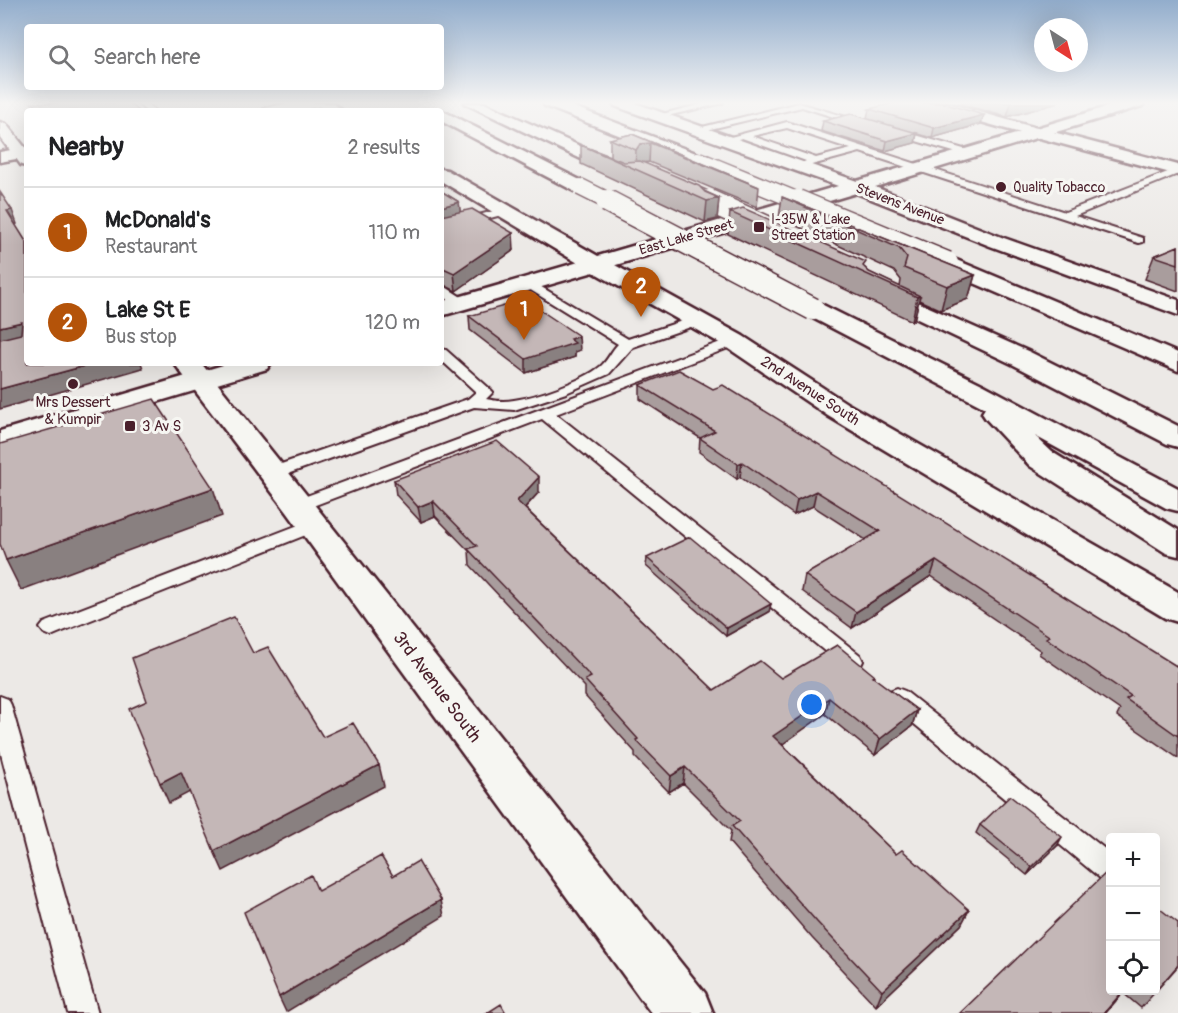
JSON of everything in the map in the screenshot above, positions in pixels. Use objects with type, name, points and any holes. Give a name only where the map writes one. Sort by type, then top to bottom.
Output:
[{"type":"main road","points":[[509,150],[974,391],[1178,501]]},
{"type":"main road","points":[[581,150],[787,243]]},
{"type":"main road","points":[[588,150],[645,178]]},
{"type":"main road","points":[[673,150],[947,263],[1178,363]]},
{"type":"main road","name":"Stevens Avenue","points":[[752,150],[1178,308]]},
{"type":"main road","name":"East Lake Street","points":[[451,306],[983,150]]},
{"type":"main road","points":[[1102,150],[1178,171]]},
{"type":"main road","points":[[0,157],[24,156]]},
{"type":"main road","name":"2nd Avenue South","points":[[444,176],[632,286],[734,341],[838,410],[1178,609]]},
{"type":"main road","points":[[1178,416],[1047,354],[873,283],[1178,438]]},
{"type":"main road","points":[[0,440],[194,371],[234,366]]},
{"type":"main road","name":"3rd Avenue South","points":[[194,371],[685,1013]]},
{"type":"main road","points":[[974,391],[1041,459],[1178,545]]},
{"type":"lane","points":[[787,150],[816,160]]},
{"type":"lane","points":[[796,166],[855,150]]},
{"type":"lane","points":[[864,150],[1139,240]]},
{"type":"lane","points":[[958,150],[971,154]]},
{"type":"lane","points":[[1065,216],[1178,171]]},
{"type":"lane","points":[[444,227],[505,211]]},
{"type":"lane","points":[[528,283],[627,344]]},
{"type":"lane","points":[[473,402],[515,405],[591,378],[605,370],[612,363],[614,355],[627,344],[697,320]]},
{"type":"lane","points":[[51,628],[295,501],[545,413],[734,341]]},
{"type":"lane","points":[[295,501],[375,437],[473,402],[485,392],[444,356]]},
{"type":"lane","points":[[545,413],[1106,866]]},
{"type":"lane","points":[[0,705],[83,1013]]},
{"type":"building","points":[[593,150],[624,162],[640,161],[699,186],[705,192],[719,198],[707,201]]},
{"type":"building","points":[[668,150],[671,150],[759,187]]},
{"type":"building","points":[[0,192],[12,210],[7,211],[24,238],[24,366],[85,366],[0,389],[0,339],[21,334],[22,322],[0,327]]},
{"type":"building","points":[[444,193],[459,202],[444,206]]},
{"type":"building","points":[[782,197],[975,275],[947,286],[904,268],[907,258],[899,248]]},
{"type":"building","points":[[743,208],[866,262],[863,266],[869,272],[920,296],[917,297],[730,212]]},
{"type":"building","points":[[472,209],[513,233],[454,273],[444,268],[444,215]]},
{"type":"building","points":[[1178,246],[1178,264],[1154,256]]},
{"type":"building","points":[[525,300],[579,336],[570,339],[575,343],[526,359],[469,316]]},
{"type":"building","points":[[679,370],[713,389],[723,385],[1178,667],[1178,736],[1126,699],[1131,696],[1046,638],[1049,636],[936,561],[856,612],[805,575],[880,531],[816,491],[797,500],[742,462],[738,464],[700,438],[715,431],[640,385]]},
{"type":"building","points":[[154,399],[213,488],[6,560],[0,544],[0,444]]},
{"type":"building","points":[[497,441],[539,477],[517,501],[714,690],[760,661],[781,678],[837,645],[875,676],[873,677],[917,710],[880,739],[829,698],[773,736],[896,854],[902,850],[969,910],[882,991],[732,826],[740,821],[685,767],[671,776],[636,740],[638,739],[585,680],[591,677],[468,549],[477,546],[433,501],[418,507],[394,480]]},
{"type":"building","points":[[690,537],[771,604],[727,628],[647,558]]},
{"type":"building","points":[[234,617],[253,653],[268,647],[323,737],[353,723],[379,765],[214,851],[181,772],[160,783],[129,709],[147,701],[132,658]]},
{"type":"building","points":[[1010,796],[1062,837],[1032,867],[980,825]]},
{"type":"building","points":[[381,856],[393,876],[418,861],[441,900],[279,997],[244,912],[311,875],[318,891]]},
{"type":"building","points":[[1106,873],[1106,995],[1120,995],[1104,1013],[960,1013]]},
{"type":"building","points":[[1160,909],[1178,923],[1178,965],[1160,986]]},
{"type":"building","points":[[501,1004],[506,1013],[487,1013]]},
{"type":"place","name":"Quality Tobacco","points":[[1001,187]]},
{"type":"place","name":"I-35W & Lake Street Station","points":[[759,227]]},
{"type":"place","name":"Lake St E","points":[[641,317]]},
{"type":"place","name":"McDonald's","points":[[524,340]]},
{"type":"place","name":"Mrs Dessert & Kumpir","points":[[73,384]]},
{"type":"place","name":"3 Av S","points":[[130,426]]}]
